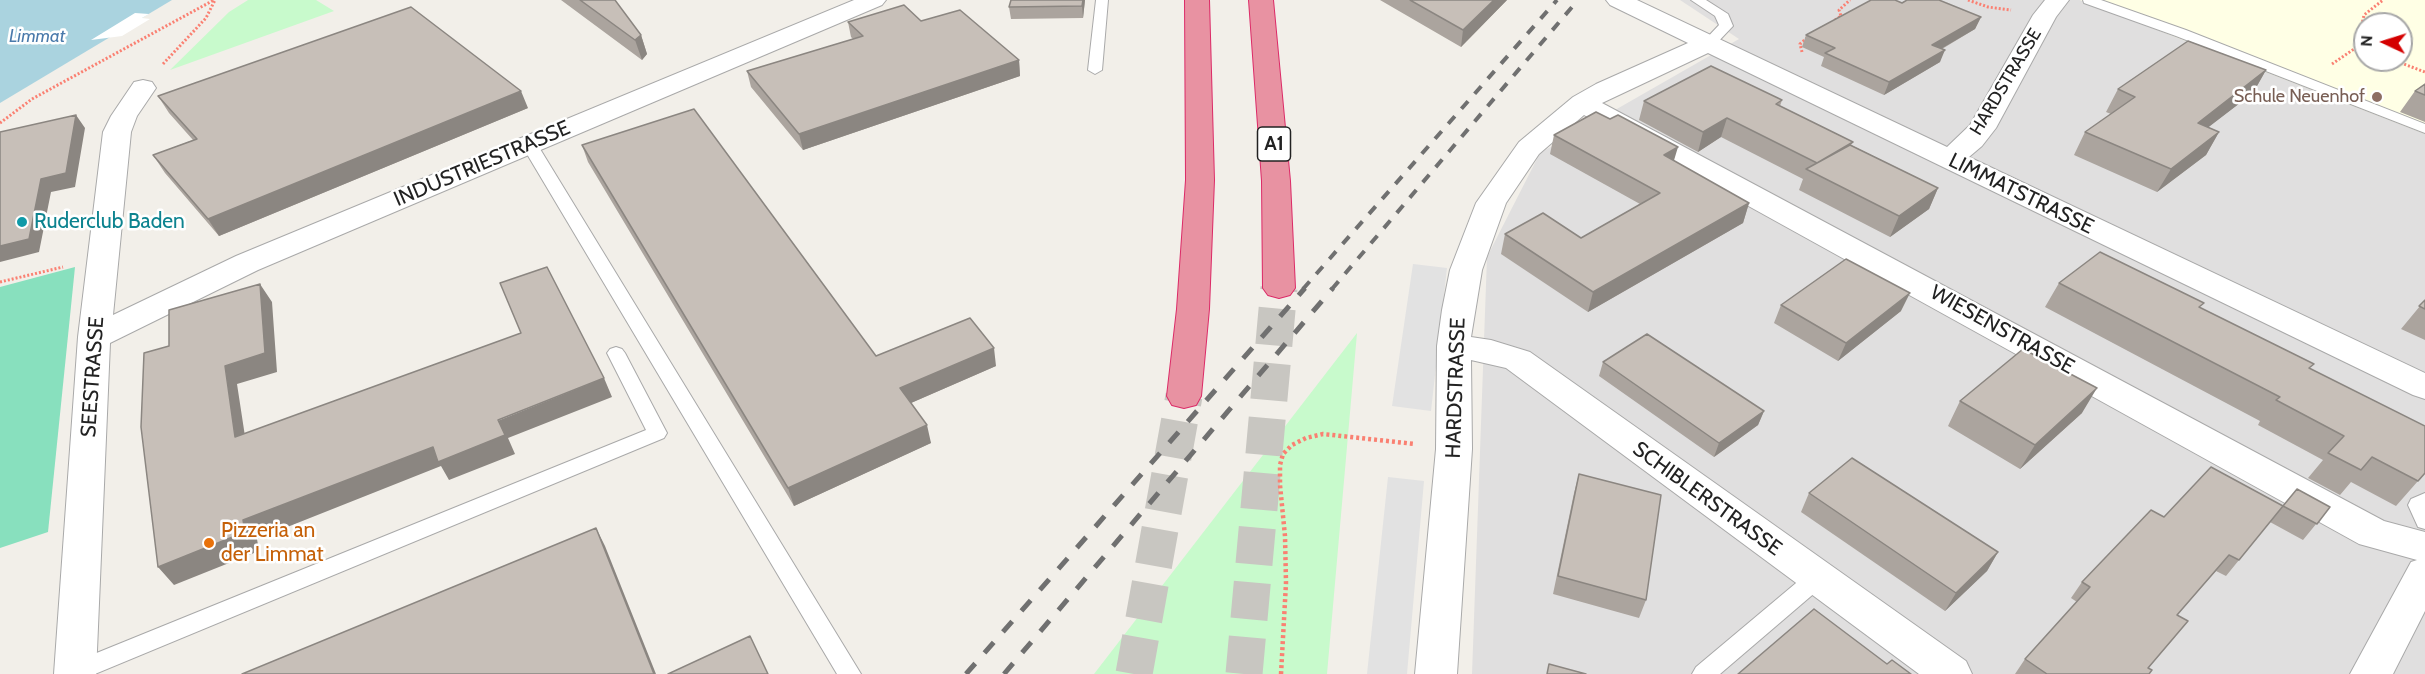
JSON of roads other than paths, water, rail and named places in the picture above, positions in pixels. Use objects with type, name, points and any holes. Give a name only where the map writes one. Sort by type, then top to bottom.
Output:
[{"type":"highway","points":[[1184,396],[1193,309],[1199,201],[1197,0]]},
{"type":"highway","name":"A1","points":[[1261,0],[1276,181],[1279,288]]},
{"type":"street","name":"INDUSTRIESTRASSE","points":[[94,337],[247,263],[874,0]]},
{"type":"street","name":"LIMMATSTRASSE","points":[[1618,0],[2425,387]]},
{"type":"street","name":"HARDSTRASSE","points":[[1949,159],[1972,140],[1982,128],[2051,8]]},
{"type":"street","name":"HARDSTRASSE","points":[[1436,674],[1454,449],[1454,346],[1466,270],[1491,202],[1529,148],[1582,104],[1605,90],[1709,44]]},
{"type":"street","name":"SEESTRASSE","points":[[75,673],[94,337],[117,132],[124,116],[143,88]]},
{"type":"street","name":"WIESENSTRASSE","points":[[1582,104],[2373,533],[2425,547]]},
{"type":"street","name":"SCHIBLERSTRASSE","points":[[1454,346],[1491,351],[1518,360],[1816,579],[1951,674]]},
{"type":"street","points":[[2371,674],[2425,573]]},
{"type":"lane","points":[[1095,70],[1102,0]]},
{"type":"lane","points":[[1697,0],[1721,14],[1725,26],[1709,44]]},
{"type":"lane","points":[[2089,0],[2181,33],[2425,129]]},
{"type":"lane","points":[[529,144],[849,674]]},
{"type":"lane","points":[[75,673],[657,432],[616,353]]},
{"type":"lane","points":[[2425,501],[2418,505],[2425,521]]},
{"type":"lane","points":[[1704,674],[1816,579]]},
{"type":"water","name":"Limmat","points":[[0,0],[172,0],[0,103]]},
{"type":"tunnel","points":[[1244,674],[1279,288]]},
{"type":"tunnel","points":[[1134,674],[1184,396]]},
{"type":"railway","points":[[1303,289],[1557,0]]},
{"type":"railway","points":[[1332,289],[1578,0]]},
{"type":"railway","points":[[966,674],[1305,288]]},
{"type":"railway","points":[[1004,674],[1333,288]]},
{"type":"place","name":"Schule Neuenhof","points":[[2377,97]]},
{"type":"place","name":"Ruderclub Baden","points":[[22,222]]},
{"type":"place","name":"Pizzeria an der Limmat","points":[[209,543]]}]
